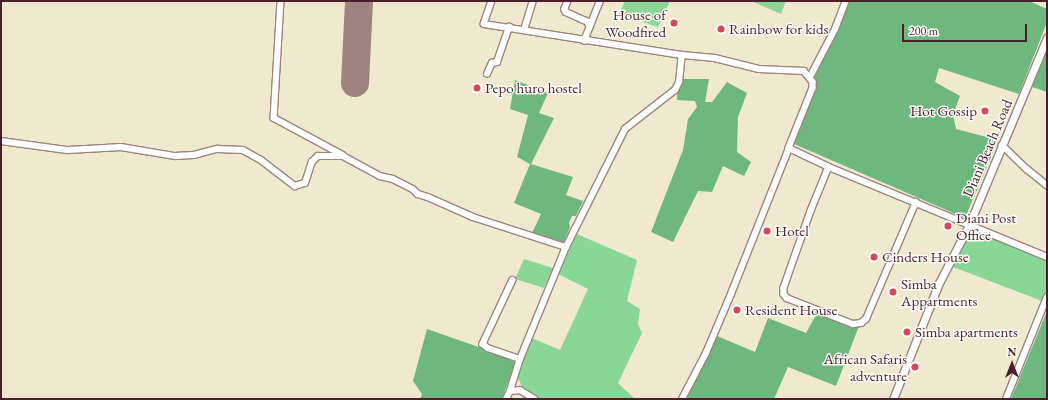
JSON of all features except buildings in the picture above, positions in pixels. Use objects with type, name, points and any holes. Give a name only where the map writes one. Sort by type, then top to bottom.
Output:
[{"type":"main road","name":"Diani Beach Road","points":[[893,399],[939,283],[969,225],[1047,38]]},
{"type":"street","points":[[281,1],[273,116],[277,121],[380,176],[393,179],[413,189],[418,194],[473,217],[566,247]]},
{"type":"street","points":[[492,1],[484,24],[682,55],[726,60],[759,69],[799,70],[810,77],[813,82],[813,88],[720,320],[706,353],[682,399]]},
{"type":"street","points":[[524,30],[533,1]]},
{"type":"street","points":[[568,1],[565,9],[566,12],[588,22],[590,27]]},
{"type":"street","points":[[584,40],[600,1]]},
{"type":"street","points":[[810,77],[835,29],[846,1]]},
{"type":"street","points":[[487,74],[492,63],[498,62],[509,27]]},
{"type":"street","points":[[506,399],[520,359],[566,247],[625,130],[677,86],[682,55]]},
{"type":"street","points":[[1,141],[68,150],[121,147],[175,156],[194,155],[217,149],[243,150],[261,160],[295,186],[305,183],[312,162],[318,156],[344,156]]},
{"type":"street","points":[[1002,144],[1027,169],[1047,185]]},
{"type":"street","points":[[789,148],[829,167],[1047,257]]},
{"type":"street","points":[[829,167],[811,211],[784,288],[784,294],[787,298],[853,324],[861,323],[866,320],[916,202]]},
{"type":"street","points":[[513,280],[484,344],[488,348],[520,359]]},
{"type":"street","points":[[1006,399],[1047,297]]},
{"type":"street","points":[[514,376],[520,390]]},
{"type":"street","points":[[510,390],[520,390],[535,399]]},
{"type":"green space","points":[[625,1],[670,1],[658,27],[619,14]]},
{"type":"green space","points":[[751,1],[786,1],[781,14]]},
{"type":"green space","points":[[848,1],[1029,1],[1047,9],[1047,22],[1019,94],[939,68],[935,82],[960,96],[953,115],[956,129],[998,140],[965,218],[794,144],[816,88],[815,76],[831,45]]},
{"type":"green space","points":[[1047,48],[1047,92],[1029,86]]},
{"type":"green space","points":[[678,79],[709,79],[705,102],[712,102],[727,82],[747,93],[738,117],[737,152],[751,162],[744,176],[723,166],[712,192],[698,191],[673,242],[651,232],[683,150],[688,119],[697,107],[695,101],[677,100]]},
{"type":"green space","points":[[515,80],[548,93],[539,113],[554,118],[531,164],[573,177],[566,195],[583,201],[576,216],[572,216],[569,223],[570,227],[564,242],[532,233],[541,214],[514,203],[530,164],[517,157],[528,115],[510,109]]},
{"type":"green space","points":[[971,229],[1047,258],[1047,290],[1042,301],[953,267]]},
{"type":"green space","points":[[577,234],[637,260],[627,301],[640,309],[638,324],[642,333],[618,383],[635,399],[540,399],[523,389],[517,376],[532,338],[560,350],[588,289],[558,274]]},
{"type":"green space","points":[[524,259],[553,268],[544,288],[515,279]]},
{"type":"green space","points":[[819,310],[859,326],[836,386],[788,367],[774,399],[682,399],[710,333],[755,352],[768,318],[806,333]]},
{"type":"green space","points":[[1047,311],[1047,399],[1011,399]]},
{"type":"green space","points":[[427,329],[516,360],[502,399],[420,399],[422,394],[413,381]]},
{"type":"runway","points":[[355,83],[359,1]]},
{"type":"place","name":"House of Woodfired","points":[[674,23]]},
{"type":"place","name":"Rainbow for kids","points":[[721,29]]},
{"type":"place","name":"Pepo huro hostel","points":[[477,88]]},
{"type":"place","name":"Hot Gossip","points":[[985,111]]},
{"type":"place","name":"Diani Post Office","points":[[948,226]]},
{"type":"place","name":"Hotel","points":[[767,231]]},
{"type":"place","name":"Cinders House","points":[[874,257]]},
{"type":"place","name":"Simba Appartments","points":[[893,292]]},
{"type":"place","name":"Resident House","points":[[737,310]]},
{"type":"place","name":"Simba apartments","points":[[907,332]]},
{"type":"place","name":"African Safaris adventure","points":[[915,367]]}]
